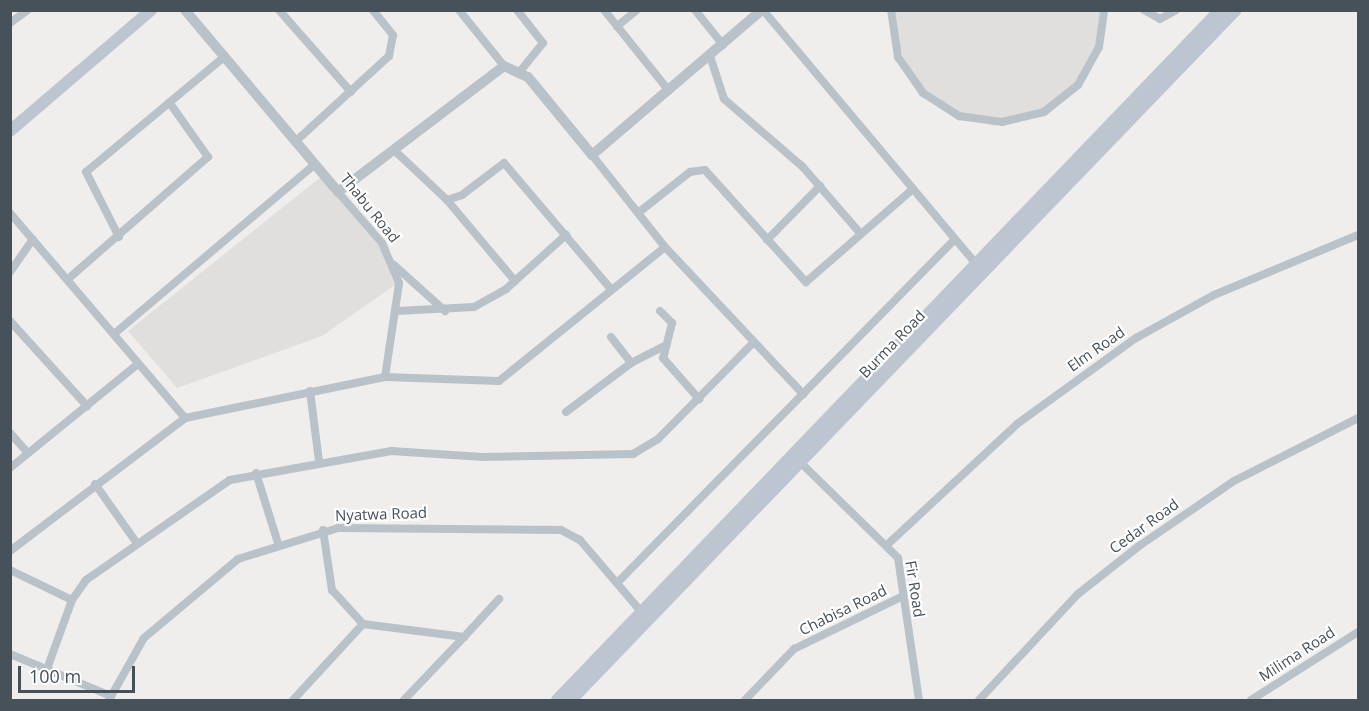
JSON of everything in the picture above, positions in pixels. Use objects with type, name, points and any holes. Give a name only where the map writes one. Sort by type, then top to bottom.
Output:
[{"type":"main road","points":[[10,131],[152,10]]},
{"type":"main road","name":"Burma Road","points":[[571,700],[645,616],[975,263],[1220,10]]},
{"type":"main road","name":"Burma Road","points":[[796,457],[1236,10]]},
{"type":"main road","name":"Burma Road","points":[[557,700],[645,616]]},
{"type":"street","points":[[10,24],[28,10]]},
{"type":"street","name":"Thabu Road","points":[[185,10],[338,192],[394,265],[397,311],[385,377]]},
{"type":"street","points":[[279,10],[351,92]]},
{"type":"street","points":[[296,141],[380,66],[393,45],[393,35],[374,10]]},
{"type":"street","points":[[459,10],[504,66],[520,71],[592,155],[665,247],[803,394]]},
{"type":"street","points":[[517,10],[543,43],[520,71]]},
{"type":"street","points":[[604,10],[669,91]]},
{"type":"street","points":[[617,26],[637,10]]},
{"type":"street","points":[[695,10],[723,45]]},
{"type":"street","points":[[592,155],[763,10],[975,263]]},
{"type":"street","points":[[891,10],[898,57],[923,93],[959,116],[1002,122],[1044,112],[1078,85],[1099,47],[1104,10]]},
{"type":"street","points":[[1144,10],[1160,19],[1176,10]]},
{"type":"street","points":[[119,237],[86,172],[225,56]]},
{"type":"street","points":[[710,56],[724,99],[820,186],[861,234]]},
{"type":"street","points":[[338,192],[504,66]]},
{"type":"street","points":[[68,279],[119,237],[208,157],[169,102]]},
{"type":"street","points":[[394,150],[447,200],[515,281]]},
{"type":"street","points":[[447,200],[462,195],[501,162],[611,289]]},
{"type":"street","points":[[114,334],[315,164]]},
{"type":"street","points":[[638,213],[690,172],[705,170],[806,282],[913,189]]},
{"type":"street","points":[[767,240],[820,186]]},
{"type":"street","points":[[10,213],[185,417]]},
{"type":"street","points":[[397,311],[445,311],[474,307],[515,281],[566,235]]},
{"type":"street","name":"Elm Road","points":[[888,544],[1017,424],[1136,338],[1214,295],[1359,235]]},
{"type":"street","points":[[10,272],[33,239]]},
{"type":"street","points":[[618,582],[954,240]]},
{"type":"street","points":[[10,551],[185,417],[385,377],[500,381],[665,247]]},
{"type":"street","points":[[394,265],[445,311]]},
{"type":"street","points":[[660,311],[672,323],[663,347],[663,358],[699,399]]},
{"type":"street","points":[[10,321],[87,406]]},
{"type":"street","points":[[611,338],[631,363]]},
{"type":"street","points":[[47,669],[72,600],[86,580],[136,542],[224,483],[256,473],[319,461],[391,452],[483,457],[633,454],[658,439],[753,343]]},
{"type":"street","points":[[566,412],[631,363],[663,347]]},
{"type":"street","points":[[10,468],[138,364]]},
{"type":"street","points":[[310,391],[319,461]]},
{"type":"street","name":"Cedar Road","points":[[979,700],[1078,594],[1139,546],[1234,481],[1359,418]]},
{"type":"street","points":[[10,433],[28,453]]},
{"type":"street","name":"Fir Road","points":[[796,457],[888,544],[898,558],[919,700]]},
{"type":"street","points":[[256,473],[278,543]]},
{"type":"street","points":[[95,484],[136,542]]},
{"type":"street","name":"Nyatwa Road","points":[[110,698],[144,638],[238,559],[278,543],[323,530],[409,525],[561,530],[580,540],[645,616]]},
{"type":"street","points":[[323,530],[332,590],[363,624],[464,637]]},
{"type":"street","points":[[10,570],[72,600]]},
{"type":"street","name":"Chabisa Road","points":[[745,700],[794,649],[903,596]]},
{"type":"street","points":[[404,700],[499,599]]},
{"type":"street","points":[[293,700],[363,624]]},
{"type":"street","name":"Milima Road","points":[[1251,700],[1359,632]]},
{"type":"street","points":[[10,654],[110,698]]},
{"type":"shaded area","points":[[894,11],[1106,11],[1098,55],[1054,107],[994,126],[958,116],[925,90],[906,64],[893,29]]},
{"type":"shaded area","points":[[322,176],[384,250],[395,285],[322,336],[177,388],[128,331]]}]
